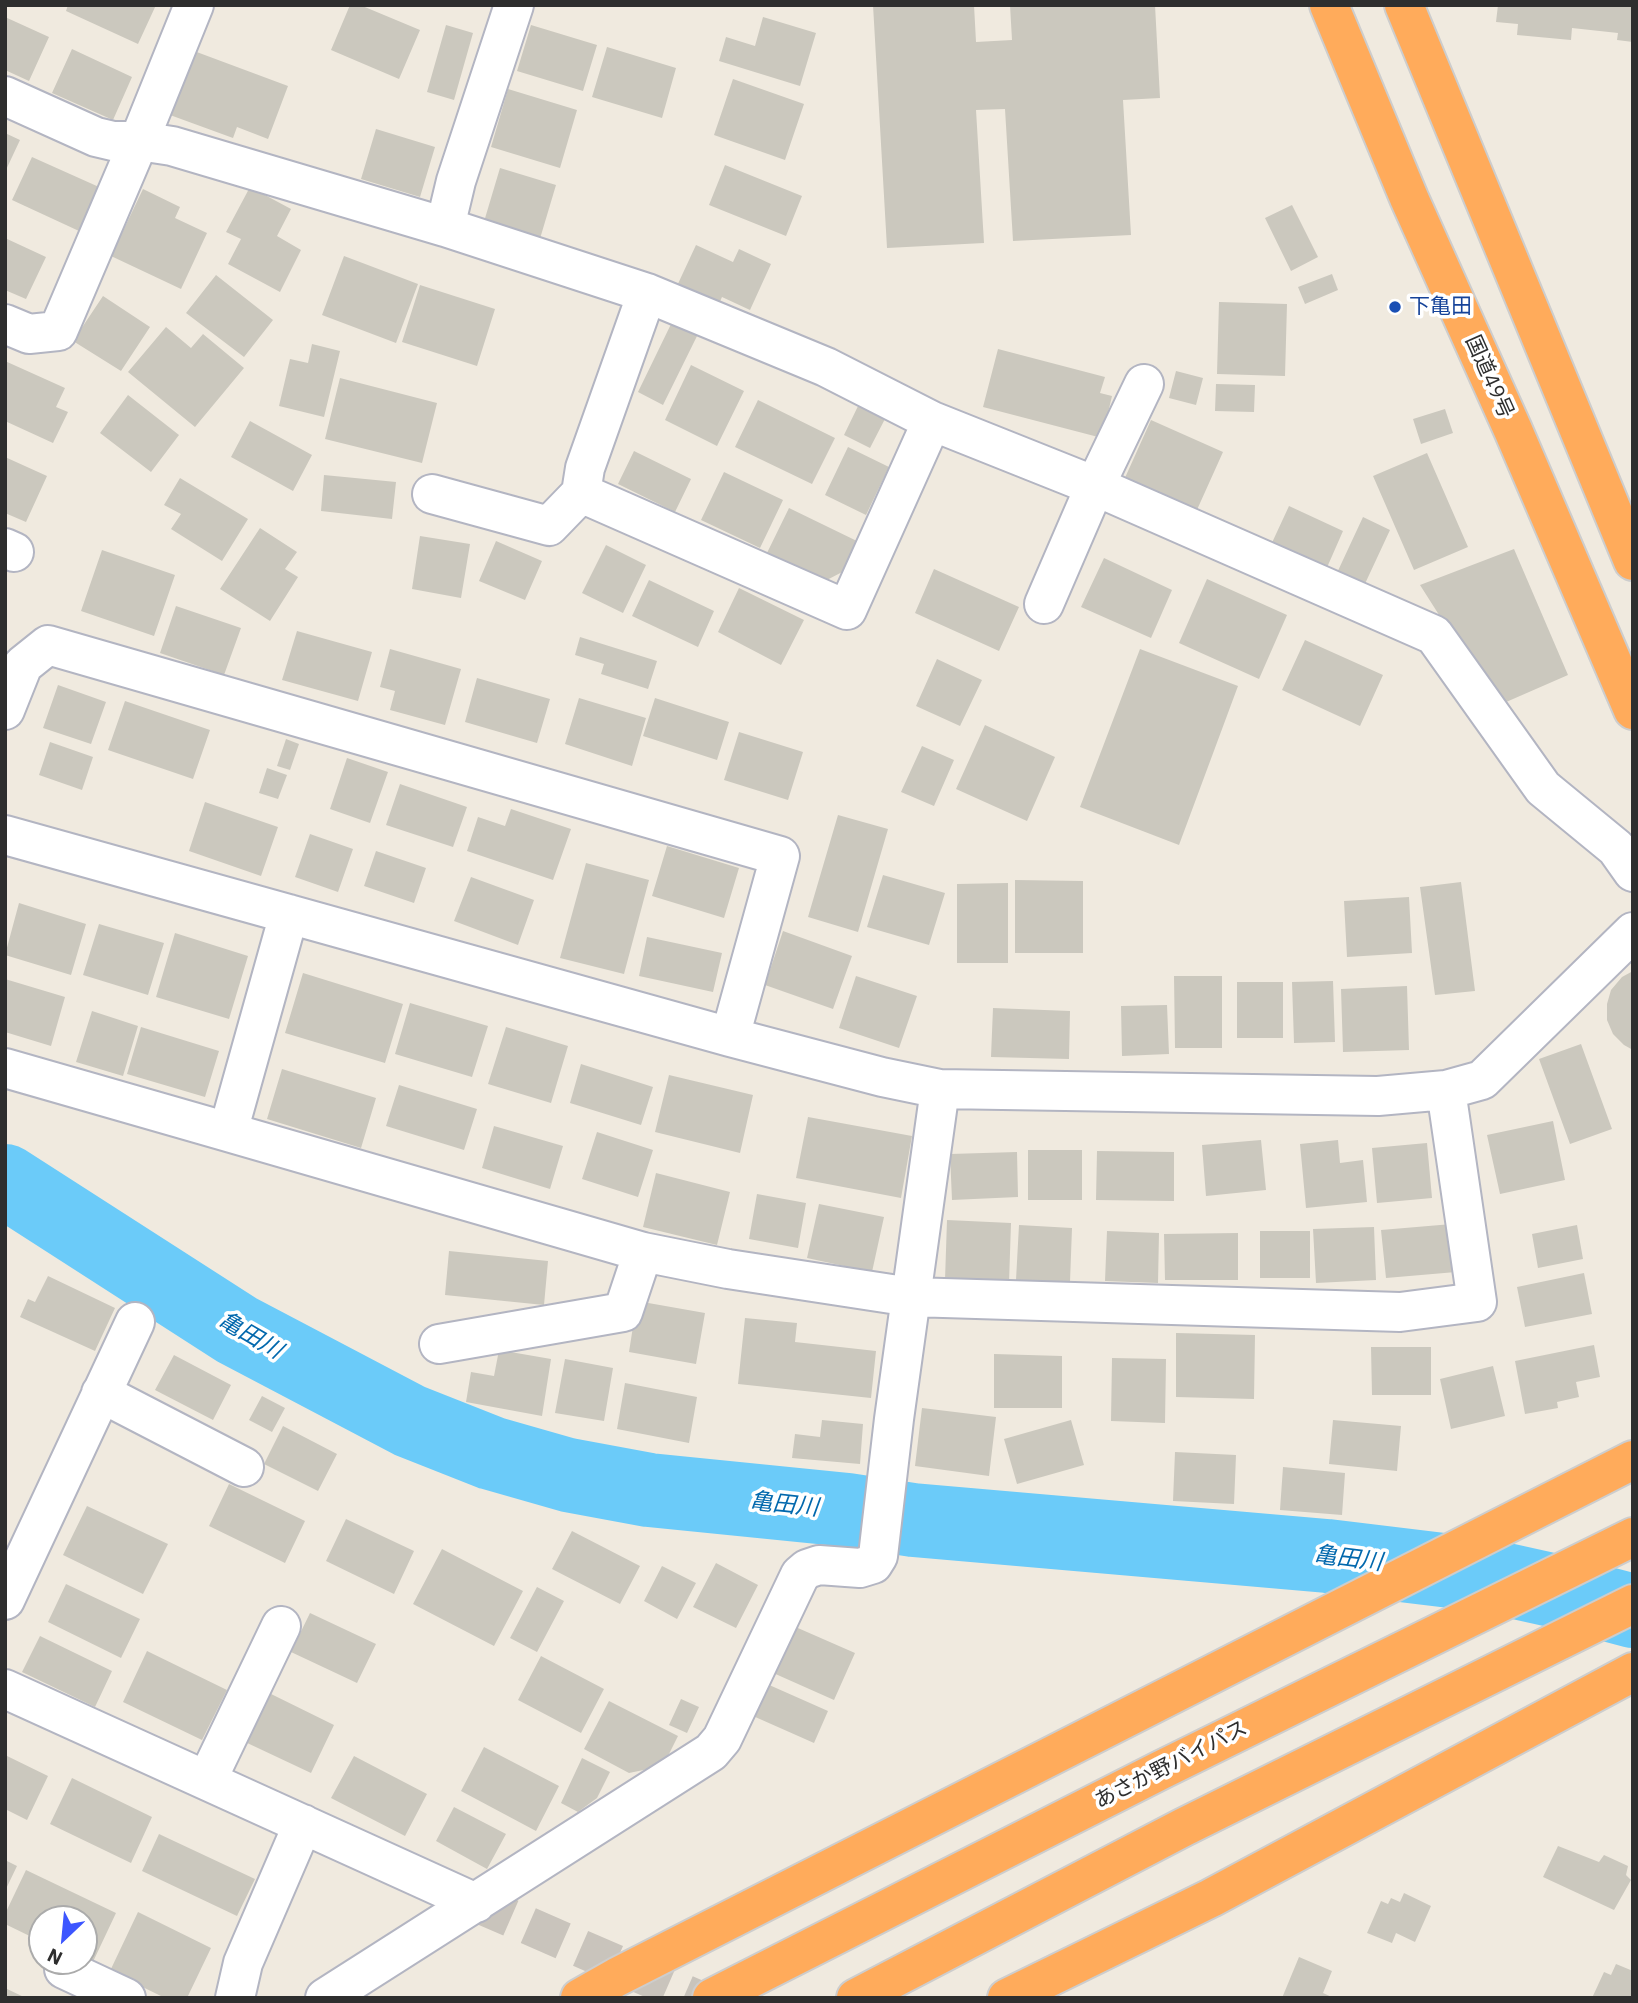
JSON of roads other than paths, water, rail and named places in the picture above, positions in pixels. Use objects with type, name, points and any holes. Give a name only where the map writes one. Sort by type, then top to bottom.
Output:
[{"type":"highway","name":"国道49号","points":[[1329,5],[1409,198],[1513,430],[1633,710]]},
{"type":"highway","points":[[1404,5],[1633,561]]},
{"type":"highway","points":[[580,1998],[1633,1460]]},
{"type":"highway","name":"あさか野バイパス","points":[[712,1998],[1161,1770],[1633,1537]]},
{"type":"highway","points":[[856,1998],[1184,1827],[1633,1604]]},
{"type":"highway","points":[[1007,1998],[1211,1898],[1633,1672]]},
{"type":"street","points":[[5,324],[29,334],[58,331],[194,5]]},
{"type":"street","points":[[445,227],[456,181],[514,5]]},
{"type":"street","points":[[5,96],[96,137],[172,146],[445,227],[648,293],[826,367],[932,421],[1095,486],[1434,635],[1543,788],[1616,848],[1633,872]]},
{"type":"street","points":[[432,494],[549,526],[581,493],[585,468],[648,293]]},
{"type":"street","points":[[1044,604],[1095,486],[1144,384]]},
{"type":"street","points":[[581,493],[847,610],[932,421]]},
{"type":"street","points":[[5,710],[23,665],[48,645],[780,856],[730,1037]]},
{"type":"street","points":[[5,835],[730,1037],[882,1077],[940,1089],[1378,1096],[1446,1090],[1482,1080],[1633,932]]},
{"type":"street","points":[[228,1132],[289,914]]},
{"type":"street","points":[[5,1068],[643,1252],[728,1269],[911,1297],[1400,1312],[1477,1302],[1446,1090]]},
{"type":"street","points":[[325,1998],[711,1752],[722,1739],[800,1575],[819,1565],[860,1569],[873,1564],[877,1556],[940,1089]]},
{"type":"street","points":[[439,1344],[623,1312],[643,1252]]},
{"type":"street","points":[[5,1600],[135,1322]]},
{"type":"street","points":[[101,1393],[244,1467]]},
{"type":"street","points":[[207,1780],[281,1626]]},
{"type":"street","points":[[5,1689],[476,1903]]},
{"type":"street","points":[[234,1998],[243,1963],[303,1824]]},
{"type":"street","points":[[77,1975],[126,1998]]},
{"type":"waterway","name":"亀田川","points":[[5,1181],[237,1330],[410,1421],[491,1453],[568,1475],[649,1490],[848,1510],[913,1520],[1327,1556],[1484,1575],[1633,1611]]},
{"type":"tunnel","points":[[476,1903],[695,1998]]},
{"type":"place","name":"下亀田","points":[[1395,307]]}]
